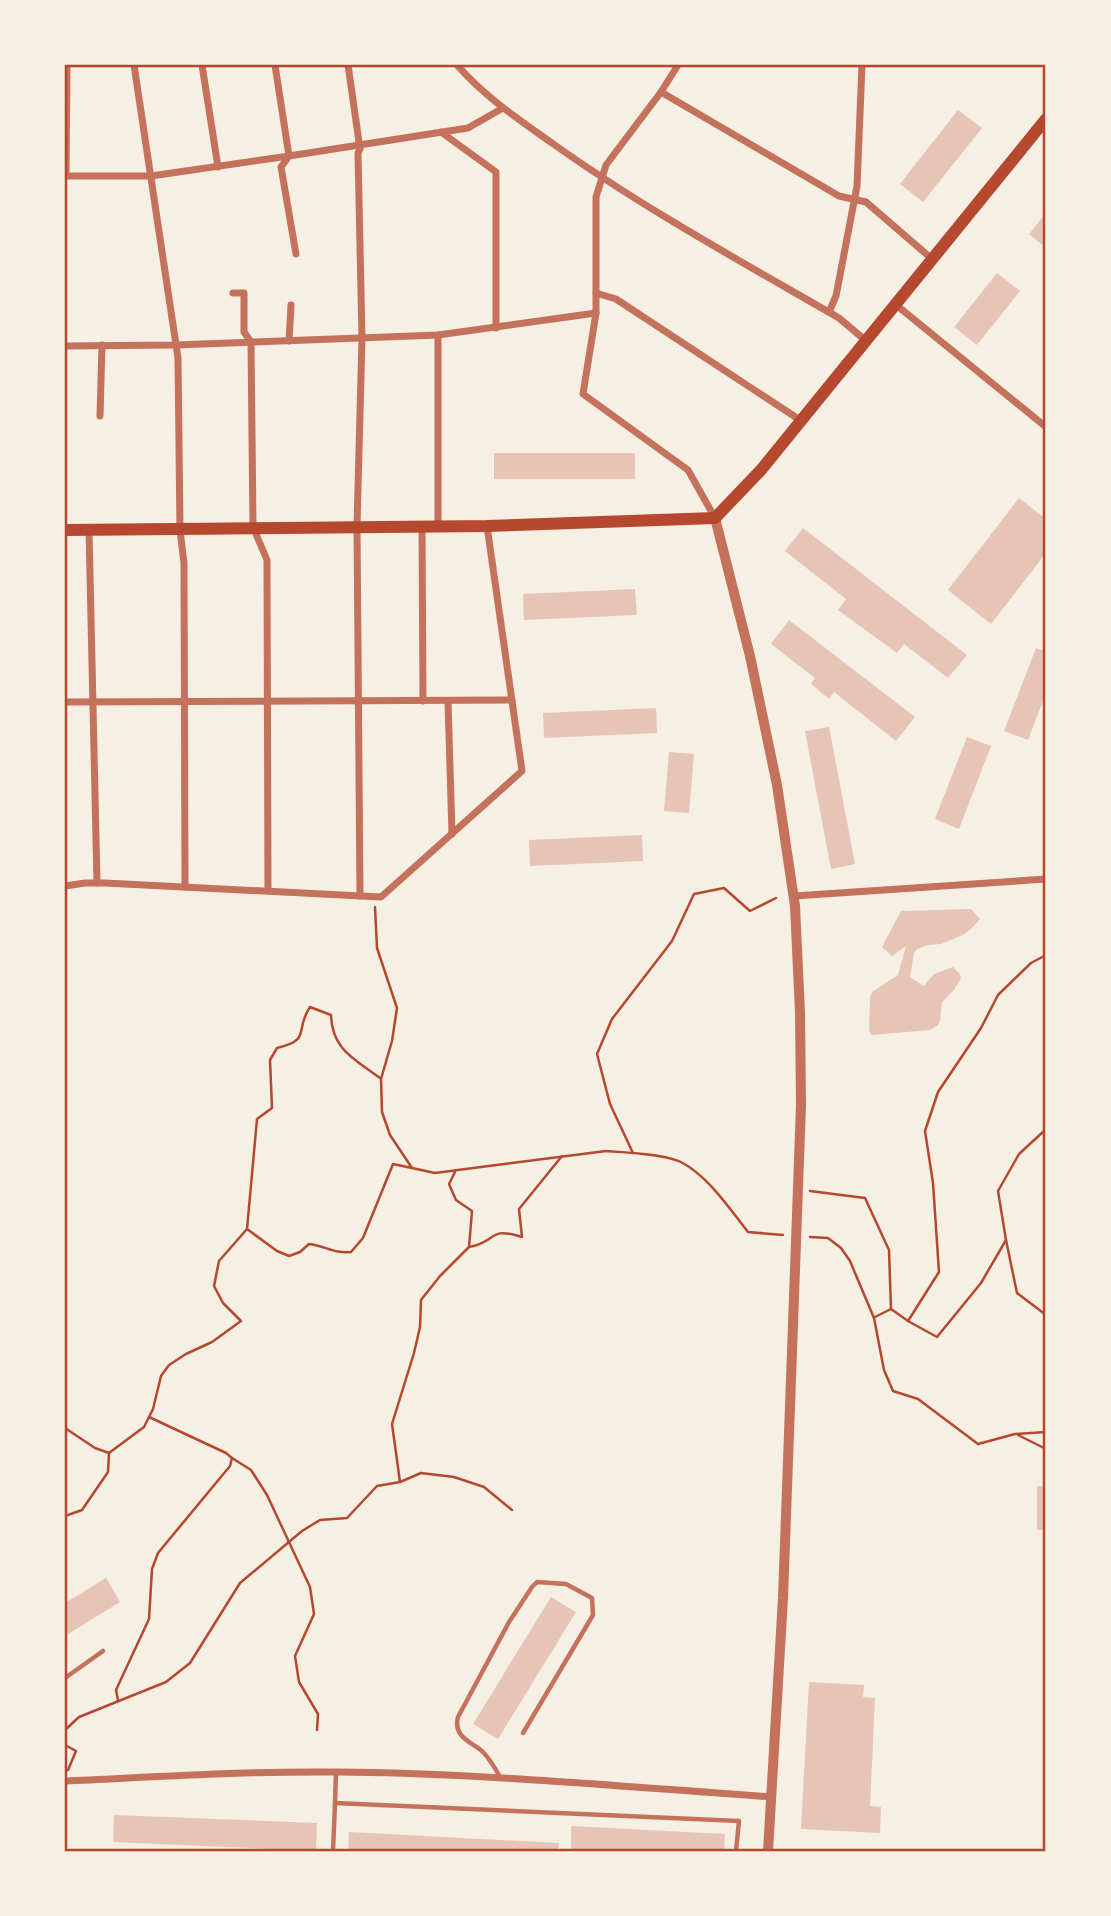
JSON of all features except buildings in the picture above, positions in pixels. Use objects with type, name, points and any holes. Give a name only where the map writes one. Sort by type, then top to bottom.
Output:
[{"type":"main road","points":[[65,530],[486,526],[715,518],[761,470],[1046,119]]},
{"type":"street","points":[[67,65],[65,176],[151,176],[360,145],[467,128],[503,108]]},
{"type":"street","points":[[134,65],[178,358],[180,530],[184,563],[185,887]]},
{"type":"street","points":[[202,65],[218,167]]},
{"type":"street","points":[[275,65],[289,156],[281,167],[296,254]]},
{"type":"street","points":[[348,65],[360,145],[362,338],[356,526],[360,896]]},
{"type":"street","points":[[457,65],[503,108],[602,178],[830,312],[865,340]]},
{"type":"street","points":[[678,65],[606,165],[596,197],[596,313],[583,394],[688,470],[715,518],[750,656],[777,785],[794,896],[801,1105],[783,1598],[768,1851]]},
{"type":"street","points":[[830,312],[836,296],[855,198],[862,65]]},
{"type":"street","points":[[661,92],[839,196],[866,202],[932,258]]},
{"type":"street","points":[[441,132],[496,172],[496,328]]},
{"type":"street","points":[[233,293],[244,293],[244,332],[251,342],[253,527],[268,560],[268,891]]},
{"type":"street","points":[[596,293],[617,299],[800,421]]},
{"type":"street","points":[[895,304],[1046,427]]},
{"type":"street","points":[[289,341],[291,305]]},
{"type":"street","points":[[65,346],[175,345],[438,335],[596,313]]},
{"type":"street","points":[[438,335],[438,526]]},
{"type":"street","points":[[100,416],[102,345]]},
{"type":"street","points":[[422,526],[423,701]]},
{"type":"street","points":[[65,886],[97,883],[381,897],[523,771],[486,526]]},
{"type":"street","points":[[89,530],[97,883]]},
{"type":"street","points":[[65,702],[512,700]]},
{"type":"street","points":[[448,701],[452,834]]},
{"type":"street","points":[[794,896],[1046,878]]},
{"type":"street","points":[[65,1779],[336,1772],[501,1777],[772,1797]]},
{"type":"lane","points":[[501,1777],[482,1752],[458,1732],[458,1717],[509,1622],[532,1587],[537,1582],[566,1584],[592,1598],[593,1615],[523,1733]]},
{"type":"lane","points":[[65,1678],[103,1651]]},
{"type":"lane","points":[[332,1851],[336,1772]]},
{"type":"lane","points":[[335,1802],[739,1821],[737,1851]]},
{"type":"path","points":[[633,1153],[610,1104],[597,1054],[612,1018],[671,941],[694,894],[724,888],[750,911],[776,898]]},
{"type":"path","points":[[374,897],[377,948],[397,1008],[393,1041],[381,1079],[382,1112],[390,1135],[412,1168]]},
{"type":"path","points":[[908,1321],[939,1272],[933,1183],[925,1131],[938,1092],[981,1028],[998,995],[1031,963],[1046,955]]},
{"type":"path","points":[[109,1453],[144,1427],[162,1376],[169,1365],[212,1342],[241,1321],[223,1303],[214,1286],[219,1261],[247,1229],[257,1119],[272,1108],[270,1060],[277,1048],[294,1044],[301,1035],[302,1019],[310,1007],[331,1015],[332,1028],[342,1050],[381,1079]]},
{"type":"path","points":[[1046,1127],[1018,1154],[998,1191],[1017,1293],[1046,1315]]},
{"type":"path","points":[[247,1229],[277,1251],[289,1256],[300,1252],[309,1244],[321,1245],[337,1253],[352,1252],[363,1238],[393,1164],[435,1173],[606,1151],[680,1161],[713,1188],[748,1232],[759,1233]]},
{"type":"path","points":[[400,1482],[392,1424],[414,1353],[420,1327],[421,1300],[440,1276],[469,1248],[484,1245],[492,1235],[503,1231],[522,1237],[519,1209],[562,1156]]},
{"type":"path","points":[[456,1171],[449,1184],[456,1200],[472,1211],[469,1248]]},
{"type":"path","points":[[797,1189],[865,1198],[889,1250],[891,1309]]},
{"type":"path","points":[[828,1238],[841,1248],[850,1261],[874,1318],[884,1370],[893,1391],[918,1399],[978,1444],[1015,1434],[1046,1432]]},
{"type":"path","points":[[891,1309],[937,1337],[981,1283],[1006,1240]]},
{"type":"path","points":[[874,1318],[891,1309]]},
{"type":"path","points":[[149,1417],[226,1453],[251,1470],[267,1495],[310,1587],[314,1614],[295,1656],[299,1682],[318,1714],[317,1730]]},
{"type":"path","points":[[65,1428],[95,1448],[109,1453]]},
{"type":"path","points":[[1015,1434],[1046,1449]]},
{"type":"path","points":[[65,1516],[82,1510],[108,1472],[109,1453]]},
{"type":"path","points":[[118,1700],[116,1690],[149,1619],[152,1569],[158,1553],[229,1466],[232,1458]]},
{"type":"path","points":[[65,1730],[79,1717],[166,1682],[190,1663],[240,1583],[302,1531],[320,1520],[347,1518],[377,1486],[400,1482],[421,1473],[454,1476],[484,1488],[512,1510]]},
{"type":"path","points":[[65,1745],[76,1751],[65,1779]]}]
